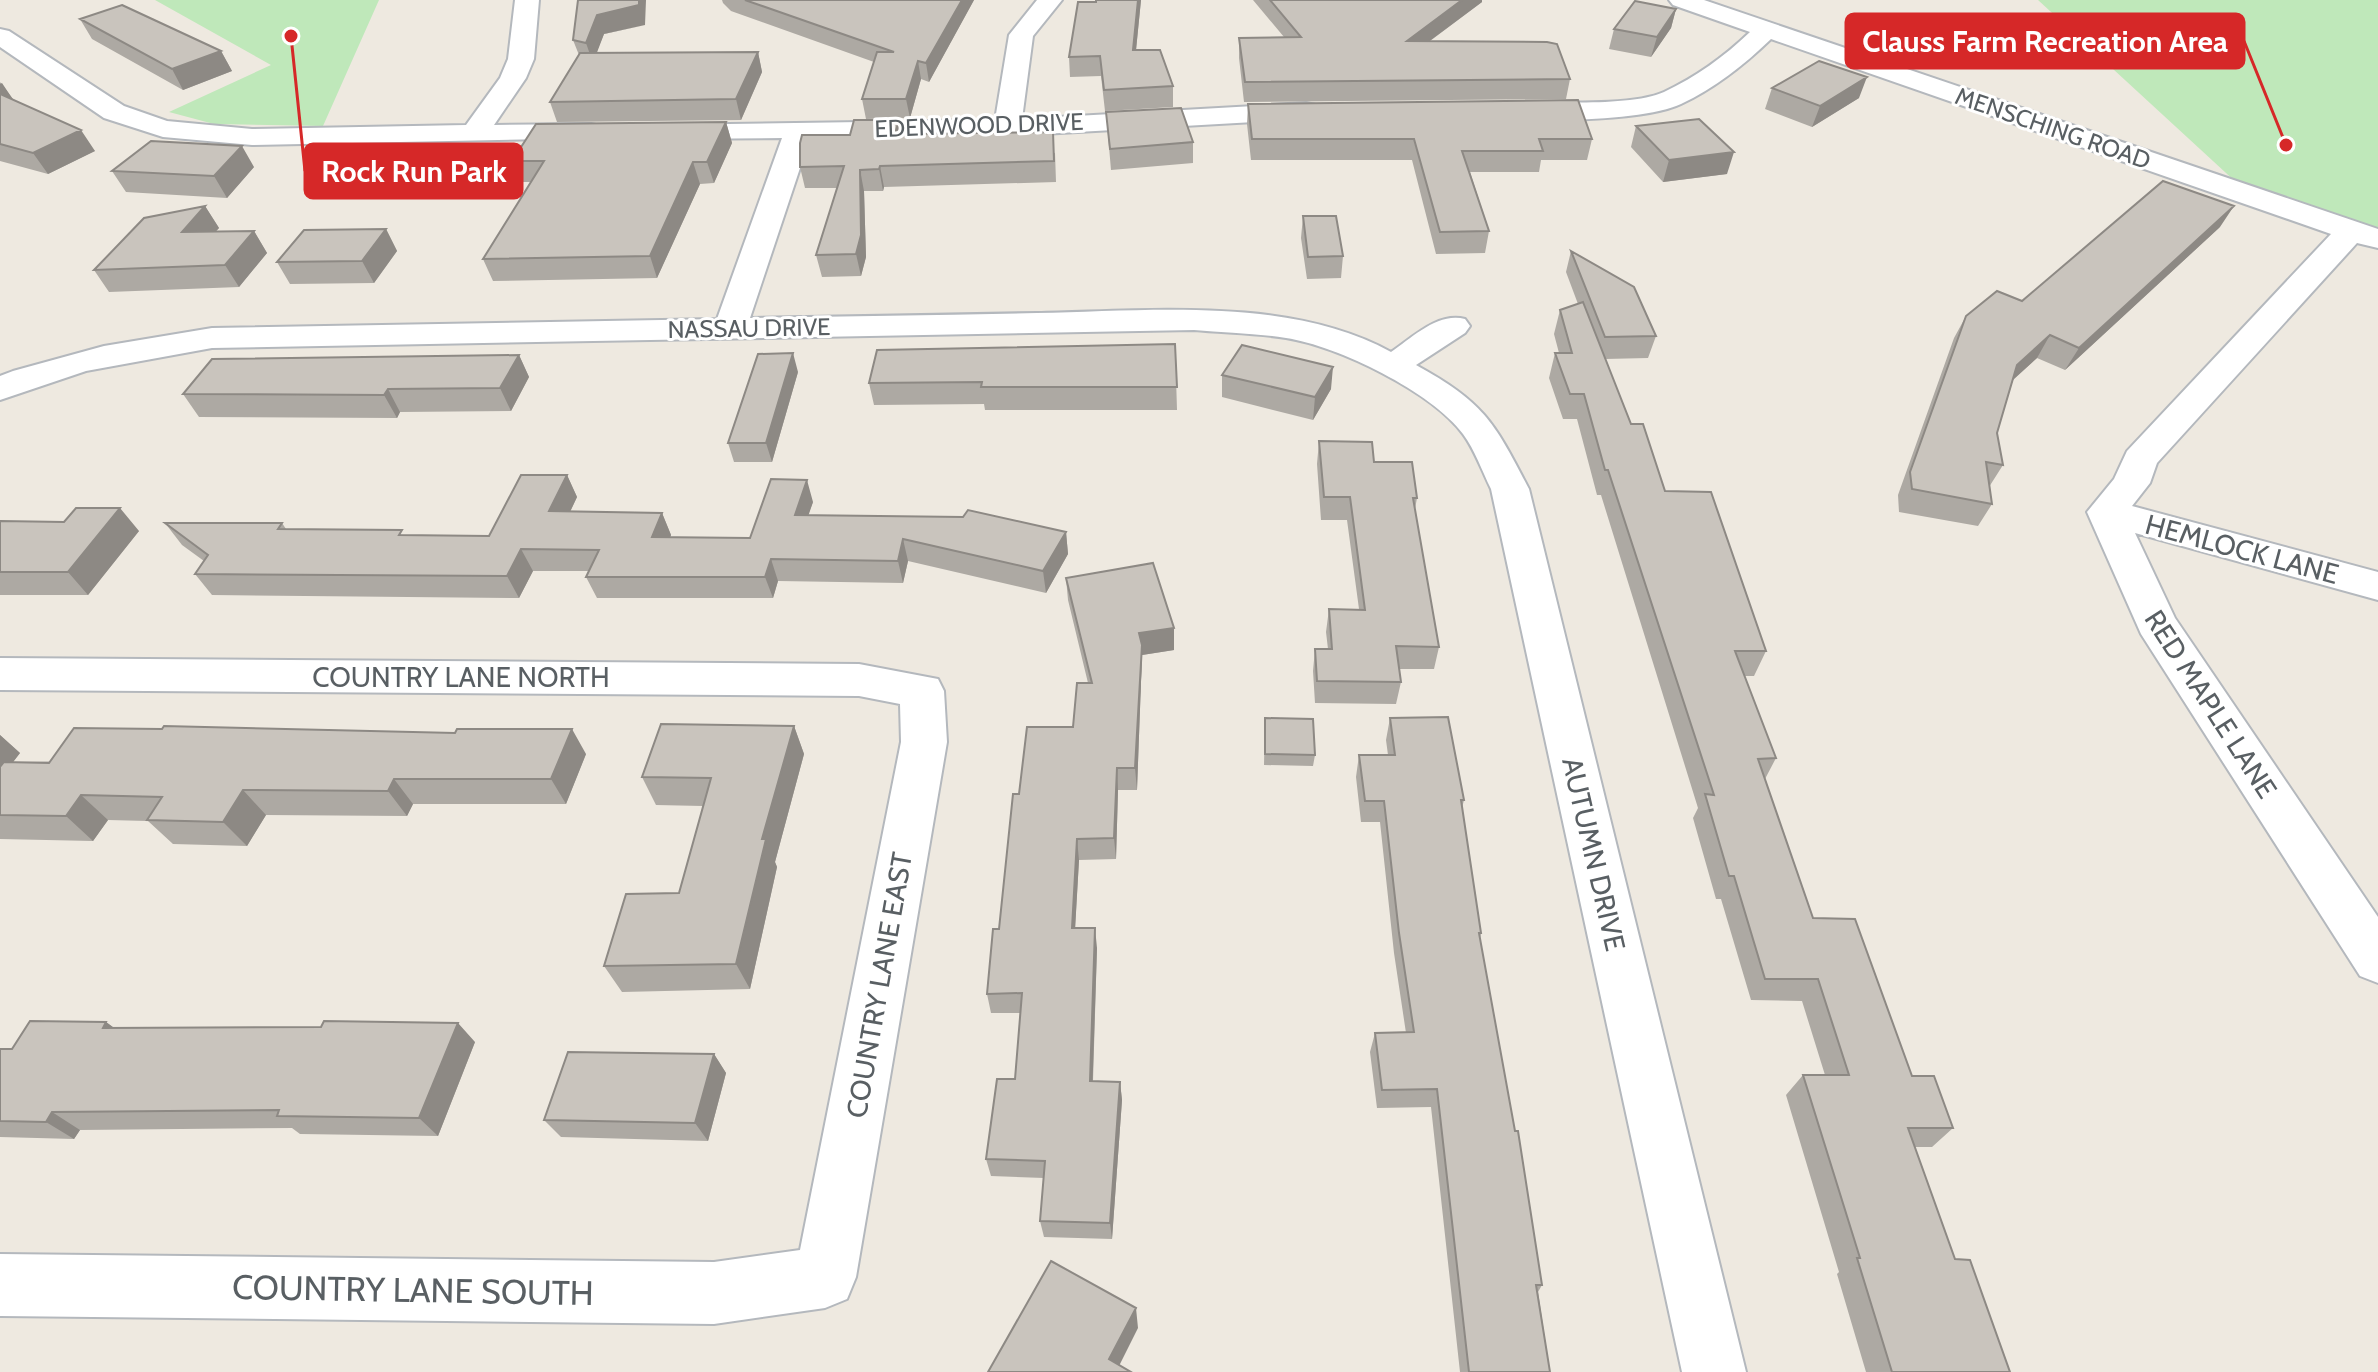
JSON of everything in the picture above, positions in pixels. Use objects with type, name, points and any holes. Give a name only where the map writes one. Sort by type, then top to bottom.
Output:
[{"type":"street","points":[[475,133],[513,78],[521,59],[527,0]]},
{"type":"street","points":[[1007,128],[1021,35],[1050,0]]},
{"type":"street","name":"MENSCHING ROAD","points":[[1681,0],[2365,235]]},
{"type":"street","points":[[1489,110],[1600,110],[1669,100],[1732,63],[1767,30]]},
{"type":"street","points":[[0,36],[114,112],[163,129],[252,137],[614,131]]},
{"type":"street","points":[[0,70],[35,59]]},
{"type":"street","name":"EDENWOOD DRIVE","points":[[645,131],[1007,128],[1331,110]]},
{"type":"street","points":[[730,329],[799,129]]},
{"type":"street","points":[[2106,512],[2131,483],[2140,459],[2365,235]]},
{"type":"street","name":"NASSAU DRIVE","points":[[0,389],[43,370],[212,338],[1229,321],[1306,332],[1359,348],[1400,370]]},
{"type":"street","points":[[1400,370],[1453,326]]},
{"type":"street","name":"AUTUMN DRIVE","points":[[1400,370],[1462,410],[1481,432],[1510,489],[1714,1372]]},
{"type":"street","name":"HEMLOCK LANE","points":[[2106,512],[2378,586]]},
{"type":"street","name":"RED MAPLE LANE","points":[[2106,512],[2156,623],[2378,960]]},
{"type":"street","name":"COUNTRY LANE NORTH","points":[[0,674],[859,680],[922,691]]},
{"type":"street","name":"COUNTRY LANE EAST","points":[[825,1277],[924,742],[922,691]]},
{"type":"street","name":"COUNTRY LANE SOUTH","points":[[0,1285],[714,1293],[825,1277]]},
{"type":"green space","points":[[155,0],[379,0],[323,126],[214,124],[169,112],[271,65]]},
{"type":"green space","points":[[2038,0],[2378,0],[2378,241],[2251,196]]},
{"type":"building","points":[[578,0],[639,0],[639,5],[597,15],[586,43],[573,40]]},
{"type":"building","points":[[745,0],[962,0],[926,63],[918,61],[906,99],[862,99],[877,52],[894,52]]},
{"type":"building","points":[[1138,0],[1133,50],[1160,50],[1173,86],[1104,90],[1100,56],[1069,57],[1078,2]]},
{"type":"building","points":[[1270,0],[1462,0],[1407,41],[1557,44],[1570,79],[1245,82],[1239,38],[1301,37]]},
{"type":"building","points":[[1635,1],[1676,9],[1657,37],[1614,29]]},
{"type":"building","points":[[122,5],[221,51],[172,69],[80,19]]},
{"type":"building","points":[[758,52],[736,99],[550,102],[580,53]]},
{"type":"building","points":[[1819,61],[1867,77],[1820,106],[1772,88]]},
{"type":"building","points":[[0,94],[81,130],[33,153],[0,144]]},
{"type":"building","points":[[1578,100],[1592,139],[1539,139],[1543,151],[1462,151],[1489,231],[1440,232],[1414,139],[1252,139],[1248,104]]},
{"type":"building","points":[[1181,108],[1193,142],[1110,149],[1106,112]]},
{"type":"building","points":[[1699,119],[1734,152],[1669,160],[1636,126]]},
{"type":"building","points":[[854,120],[899,120],[895,134],[1053,132],[1054,161],[880,166],[879,169],[860,170],[861,235],[856,254],[816,255],[844,166],[800,167],[802,135],[850,135]]},
{"type":"building","points":[[726,122],[707,162],[693,162],[650,256],[483,259],[544,161],[512,161],[536,124]]},
{"type":"building","points":[[151,141],[242,146],[214,176],[112,171]]},
{"type":"building","points":[[2163,181],[2234,206],[2079,348],[2050,335],[2017,365],[1997,433],[2003,465],[1986,462],[1992,504],[1912,489],[1910,472],[1966,316],[1997,291],[2022,301]]},
{"type":"building","points":[[205,206],[182,232],[254,231],[225,265],[94,270],[144,218]]},
{"type":"building","points":[[1303,216],[1336,216],[1343,256],[1308,257]]},
{"type":"building","points":[[386,229],[362,261],[277,262],[304,230]]},
{"type":"building","points":[[1571,251],[1634,287],[1656,336],[1605,337]]},
{"type":"building","points":[[1583,302],[1631,424],[1643,424],[1665,491],[1711,492],[1766,651],[1735,651],[1776,758],[1758,759],[1813,918],[1855,919],[1912,1076],[1934,1076],[1953,1128],[1908,1128],[1955,1259],[1970,1260],[2010,1372],[1892,1372],[1803,1075],[1849,1075],[1818,979],[1765,979],[1734,876],[1729,876],[1705,794],[1714,795],[1608,470],[1605,470],[1584,394],[1570,394],[1555,353],[1572,353],[1560,310]]},
{"type":"building","points":[[1175,344],[1177,387],[981,387],[982,382],[869,383],[877,350]]},
{"type":"building","points":[[1242,345],[1333,367],[1315,397],[1222,375]]},
{"type":"building","points":[[793,353],[766,443],[728,443],[758,354]]},
{"type":"building","points":[[519,355],[500,388],[388,389],[384,395],[183,394],[212,359]]},
{"type":"building","points":[[1319,441],[1372,442],[1374,462],[1412,462],[1417,498],[1413,498],[1439,647],[1396,646],[1401,682],[1317,681],[1315,649],[1332,649],[1329,609],[1365,610],[1350,497],[1324,497]]},
{"type":"building","points":[[521,475],[567,475],[549,511],[662,513],[652,537],[750,538],[771,479],[807,480],[795,515],[963,517],[968,510],[1066,532],[1043,571],[903,539],[898,561],[771,559],[765,577],[586,577],[599,550],[521,549],[507,576],[195,574],[208,555],[165,523],[282,523],[278,529],[402,530],[399,535],[489,536]]},
{"type":"building","points":[[76,508],[120,508],[68,572],[0,572],[0,521],[64,522]]},
{"type":"building","points":[[1153,563],[1174,628],[1139,633],[1142,645],[1135,768],[1117,768],[1114,838],[1077,839],[1072,928],[1095,928],[1090,1081],[1120,1082],[1110,1223],[1040,1221],[1045,1161],[986,1159],[997,1079],[1015,1079],[1022,993],[987,994],[993,929],[999,929],[1013,794],[1019,794],[1027,727],[1073,727],[1077,683],[1092,683],[1066,578]]},
{"type":"building","points":[[1448,717],[1464,800],[1461,800],[1479,933],[1515,1131],[1518,1131],[1542,1285],[1536,1285],[1550,1372],[1469,1372],[1437,1089],[1382,1090],[1375,1033],[1414,1032],[1384,801],[1365,801],[1359,755],[1395,755],[1390,718]]},
{"type":"building","points":[[1265,718],[1313,719],[1315,755],[1265,754]]},
{"type":"building","points":[[661,724],[794,726],[762,839],[766,839],[736,964],[604,966],[626,894],[679,893],[711,778],[642,777]]},
{"type":"building","points":[[164,726],[455,733],[457,729],[572,729],[551,779],[394,779],[388,791],[243,790],[223,822],[147,820],[162,797],[81,795],[66,816],[0,815],[0,767],[4,762],[49,763],[74,728],[162,729]]},
{"type":"building","points":[[30,1021],[106,1022],[103,1028],[321,1027],[324,1021],[458,1023],[419,1118],[277,1116],[279,1110],[52,1112],[46,1122],[0,1121],[0,1049],[12,1049]]},
{"type":"building","points":[[568,1052],[714,1054],[695,1123],[544,1120]]},
{"type":"building","points":[[1051,1261],[1136,1308],[1109,1359],[1131,1372],[988,1372]]},
{"type":"place","name":"Rock Run Park","points":[[291,36]]},
{"type":"place","name":"Clauss Farm Recreation Area","points":[[2286,145]]}]
